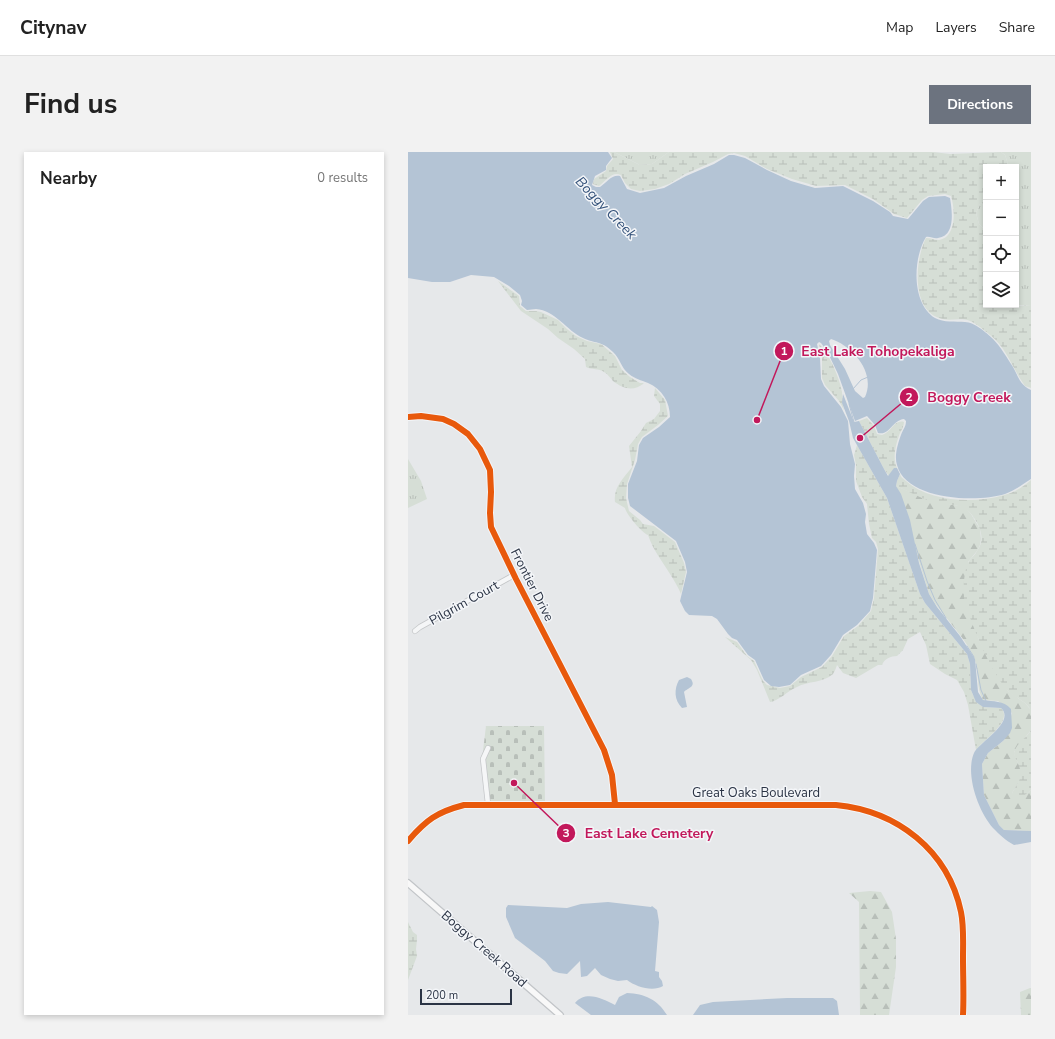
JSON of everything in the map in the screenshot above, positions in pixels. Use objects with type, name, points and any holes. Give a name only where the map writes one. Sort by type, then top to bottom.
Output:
[{"type":"main road","name":"Boggy Creek Road","points":[[408,882],[560,1015]]},
{"type":"street","name":"Frontier Drive","points":[[408,417],[421,416],[443,419],[454,424],[468,434],[480,449],[490,470],[492,492],[490,513],[492,527],[514,575],[604,750],[612,775],[615,804]]},
{"type":"street","name":"Pilgrim Court","points":[[415,631],[514,575]]},
{"type":"street","points":[[488,748],[483,759],[488,804]]},
{"type":"street","name":"Great Oaks Boulevard","points":[[408,841],[429,820],[446,810],[464,805],[836,805],[865,809],[893,821],[926,846],[950,879],[958,900],[964,932],[964,1015]]},
{"type":"green space","points":[[610,152],[614,152],[640,165],[652,164],[669,152],[933,152],[950,154],[1001,152],[1005,155],[1008,164],[983,164],[983,204],[980,204],[976,213],[979,224],[983,228],[983,308],[1019,308],[1019,306],[1031,306],[1031,388],[1025,386],[1000,345],[983,329],[973,322],[966,320],[947,320],[939,318],[930,313],[924,305],[918,282],[919,258],[926,238],[939,240],[945,238],[949,234],[952,228],[954,215],[951,196],[945,194],[928,196],[922,200],[907,218],[894,214],[873,199],[845,185],[816,186],[792,179],[767,169],[745,156],[734,153],[728,154],[685,174],[669,184],[655,189],[640,191],[631,189],[625,183],[621,175],[618,174],[612,175],[599,186],[593,184],[594,179],[606,171],[607,166],[613,159]]},
{"type":"green space","points":[[614,152],[669,152],[652,164],[640,165]]},
{"type":"green space","points":[[1001,152],[1031,152],[1031,306],[1019,305],[1019,164],[1008,164],[1005,155]]},
{"type":"green space","points":[[980,204],[983,204],[983,228],[979,224],[976,213]]},
{"type":"green space","points":[[498,281],[519,296],[520,306],[526,311],[541,312],[558,320],[576,336],[587,341],[601,344],[615,356],[622,370],[640,383],[644,383],[636,388],[625,388],[613,381],[602,371],[586,367],[585,359],[574,349],[521,311]]},
{"type":"green space","points":[[819,344],[827,353],[836,373],[841,387],[844,410],[839,401],[825,385],[822,378],[822,358]]},
{"type":"green space","points":[[655,388],[665,400],[668,416],[642,437],[638,444],[635,460],[627,484],[626,498],[629,511],[643,524],[654,526],[675,542],[684,563],[686,572],[681,594],[655,551],[648,535],[645,534],[635,523],[625,508],[615,502],[617,487],[632,467],[629,446],[646,423],[654,419],[660,411],[660,404],[654,396]]},
{"type":"green space","points":[[867,418],[874,426],[877,434],[882,435],[888,432],[898,422],[904,422],[895,450],[897,468],[894,469],[889,476],[859,421]]},
{"type":"green space","points":[[857,445],[887,498],[920,594],[925,603],[967,654],[970,664],[971,690],[973,695],[977,702],[983,707],[1001,708],[1004,713],[1000,725],[976,750],[968,705],[964,692],[957,680],[930,664],[926,645],[920,632],[908,639],[903,650],[897,656],[888,658],[882,665],[878,665],[856,678],[843,673],[837,665],[833,674],[829,677],[801,685],[770,702],[757,670],[751,660],[725,637],[737,642],[747,656],[754,661],[763,681],[767,685],[780,688],[790,686],[801,677],[822,667],[832,656],[844,636],[858,626],[871,611],[874,598],[878,549],[876,542],[872,538],[867,504],[862,497],[856,481],[856,465],[854,455]]},
{"type":"green space","points":[[408,459],[421,481],[427,499],[408,508]]},
{"type":"green space","points":[[900,474],[906,481],[927,493],[940,497],[966,500],[979,500],[1008,494],[1031,480],[1031,712],[1027,705],[1010,693],[1000,681],[977,637],[965,603],[964,587],[967,565],[980,546],[981,542],[981,533],[977,524],[972,515],[964,508],[933,502],[896,486]]},
{"type":"green space","points":[[896,486],[932,501],[965,507],[980,529],[980,545],[968,562],[978,638],[993,667],[1008,691],[1025,703],[1031,710],[1031,730],[1014,752],[1020,768],[1021,776],[1012,793],[1025,795],[1031,790],[1031,831],[1004,830],[999,825],[984,795],[982,764],[988,753],[1003,741],[1012,713],[998,701],[983,700],[979,689],[976,663],[970,650],[929,594]]},
{"type":"green space","points":[[486,726],[544,726],[545,803],[486,802],[482,759]]},
{"type":"green space","points":[[1031,730],[1031,790],[1025,795],[1018,797],[1012,793],[1021,774],[1014,753],[1017,746]]},
{"type":"green space","points":[[870,891],[881,892],[892,912],[896,939],[896,967],[889,1015],[860,1015],[859,902],[849,893]]},
{"type":"green space","points":[[408,922],[413,932],[417,935],[417,956],[408,980]]},
{"type":"green space","points":[[1030,988],[1031,1015],[1021,1015],[1020,992]]},
{"type":"water","points":[[408,152],[608,152],[612,158],[606,166],[606,170],[595,176],[592,185],[600,187],[614,176],[620,176],[627,189],[640,193],[664,188],[686,176],[714,164],[729,155],[734,155],[745,158],[791,181],[815,188],[843,186],[873,201],[890,212],[893,216],[908,219],[923,201],[929,197],[945,196],[950,198],[952,222],[948,233],[944,236],[936,238],[926,237],[919,256],[917,268],[918,291],[927,311],[938,320],[969,322],[987,334],[1001,349],[1022,383],[1031,390],[1031,479],[1005,494],[977,498],[944,496],[927,492],[914,486],[903,477],[896,461],[898,446],[906,425],[906,421],[904,419],[900,420],[885,432],[878,433],[875,425],[867,416],[855,421],[838,374],[827,351],[819,342],[817,344],[820,358],[821,379],[824,386],[841,407],[848,421],[850,444],[855,464],[855,489],[863,503],[866,514],[865,522],[867,534],[877,550],[873,598],[870,611],[857,625],[843,635],[831,655],[821,666],[801,675],[790,685],[779,687],[771,686],[764,680],[755,660],[748,655],[737,640],[728,634],[717,619],[712,616],[689,615],[685,611],[680,601],[687,572],[685,562],[676,541],[630,506],[628,498],[628,484],[637,461],[639,445],[643,438],[670,417],[669,406],[661,392],[648,383],[629,374],[609,348],[577,335],[555,317],[543,310],[527,310],[521,305],[522,301],[520,295],[494,277],[471,275],[450,282],[432,282],[408,278]],"holes":[[[831,339],[854,354],[865,370],[868,388],[865,397],[863,398],[855,391],[845,369],[829,341]]]},
{"type":"water","points":[[843,394],[854,422],[859,421],[888,476],[894,468],[897,468],[900,474],[896,486],[901,494],[910,520],[919,563],[929,594],[975,659],[978,692],[983,700],[1002,703],[1011,709],[1012,728],[1010,733],[1003,741],[988,753],[982,764],[984,795],[999,825],[1004,830],[1031,831],[1031,842],[1014,845],[993,828],[982,812],[974,792],[972,781],[971,771],[974,753],[977,748],[995,732],[1004,719],[1004,714],[1001,708],[983,707],[976,702],[971,690],[970,664],[967,654],[925,603],[920,594],[887,498],[853,438],[849,421],[842,403]]},
{"type":"water","points":[[687,677],[691,679],[693,684],[684,692],[687,707],[682,708],[677,702],[676,687],[679,680]]},
{"type":"water","points":[[608,902],[652,906],[657,910],[659,922],[655,971],[659,972],[659,977],[663,986],[654,989],[640,987],[627,980],[618,981],[610,979],[601,975],[595,968],[587,976],[581,977],[580,961],[567,974],[553,971],[545,961],[515,938],[506,917],[506,908],[508,905],[567,908],[581,904]]},
{"type":"water","points":[[627,993],[650,998],[659,1005],[667,1015],[591,1015],[575,1003],[579,999],[589,996],[600,998],[615,1005],[619,997]]},
{"type":"water","points":[[787,998],[833,998],[837,1001],[839,1015],[693,1015],[700,1005],[713,1002]]},
{"type":"waterway","name":"Boggy Creek","points":[[853,389],[861,380],[868,377]]},
{"type":"waterway","name":"Boggy Creek","points":[[849,404],[854,422]]},
{"type":"waterway","name":"Boggy Creek","points":[[915,544],[927,581],[935,600],[946,618]]},
{"type":"waterway","name":"Boggy Creek","points":[[967,646],[974,657]]},
{"type":"waterway","name":"Boggy Creek","points":[[976,664],[981,690],[986,701]]},
{"type":"cycle path","points":[[408,417],[421,416],[443,419],[454,424],[468,434],[480,449],[490,470],[491,527],[516,579],[604,750],[612,775],[615,804]]},
{"type":"cycle path","points":[[408,841],[427,822],[439,814],[464,805],[836,805],[858,809],[899,825],[932,852],[945,870],[954,890],[962,918],[963,1015]]},
{"type":"place","name":"East Lake Tohopekaliga","points":[[757,420]]},
{"type":"place","name":"Boggy Creek","points":[[860,438]]},
{"type":"place","name":"East Lake Cemetery","points":[[514,783]]}]
